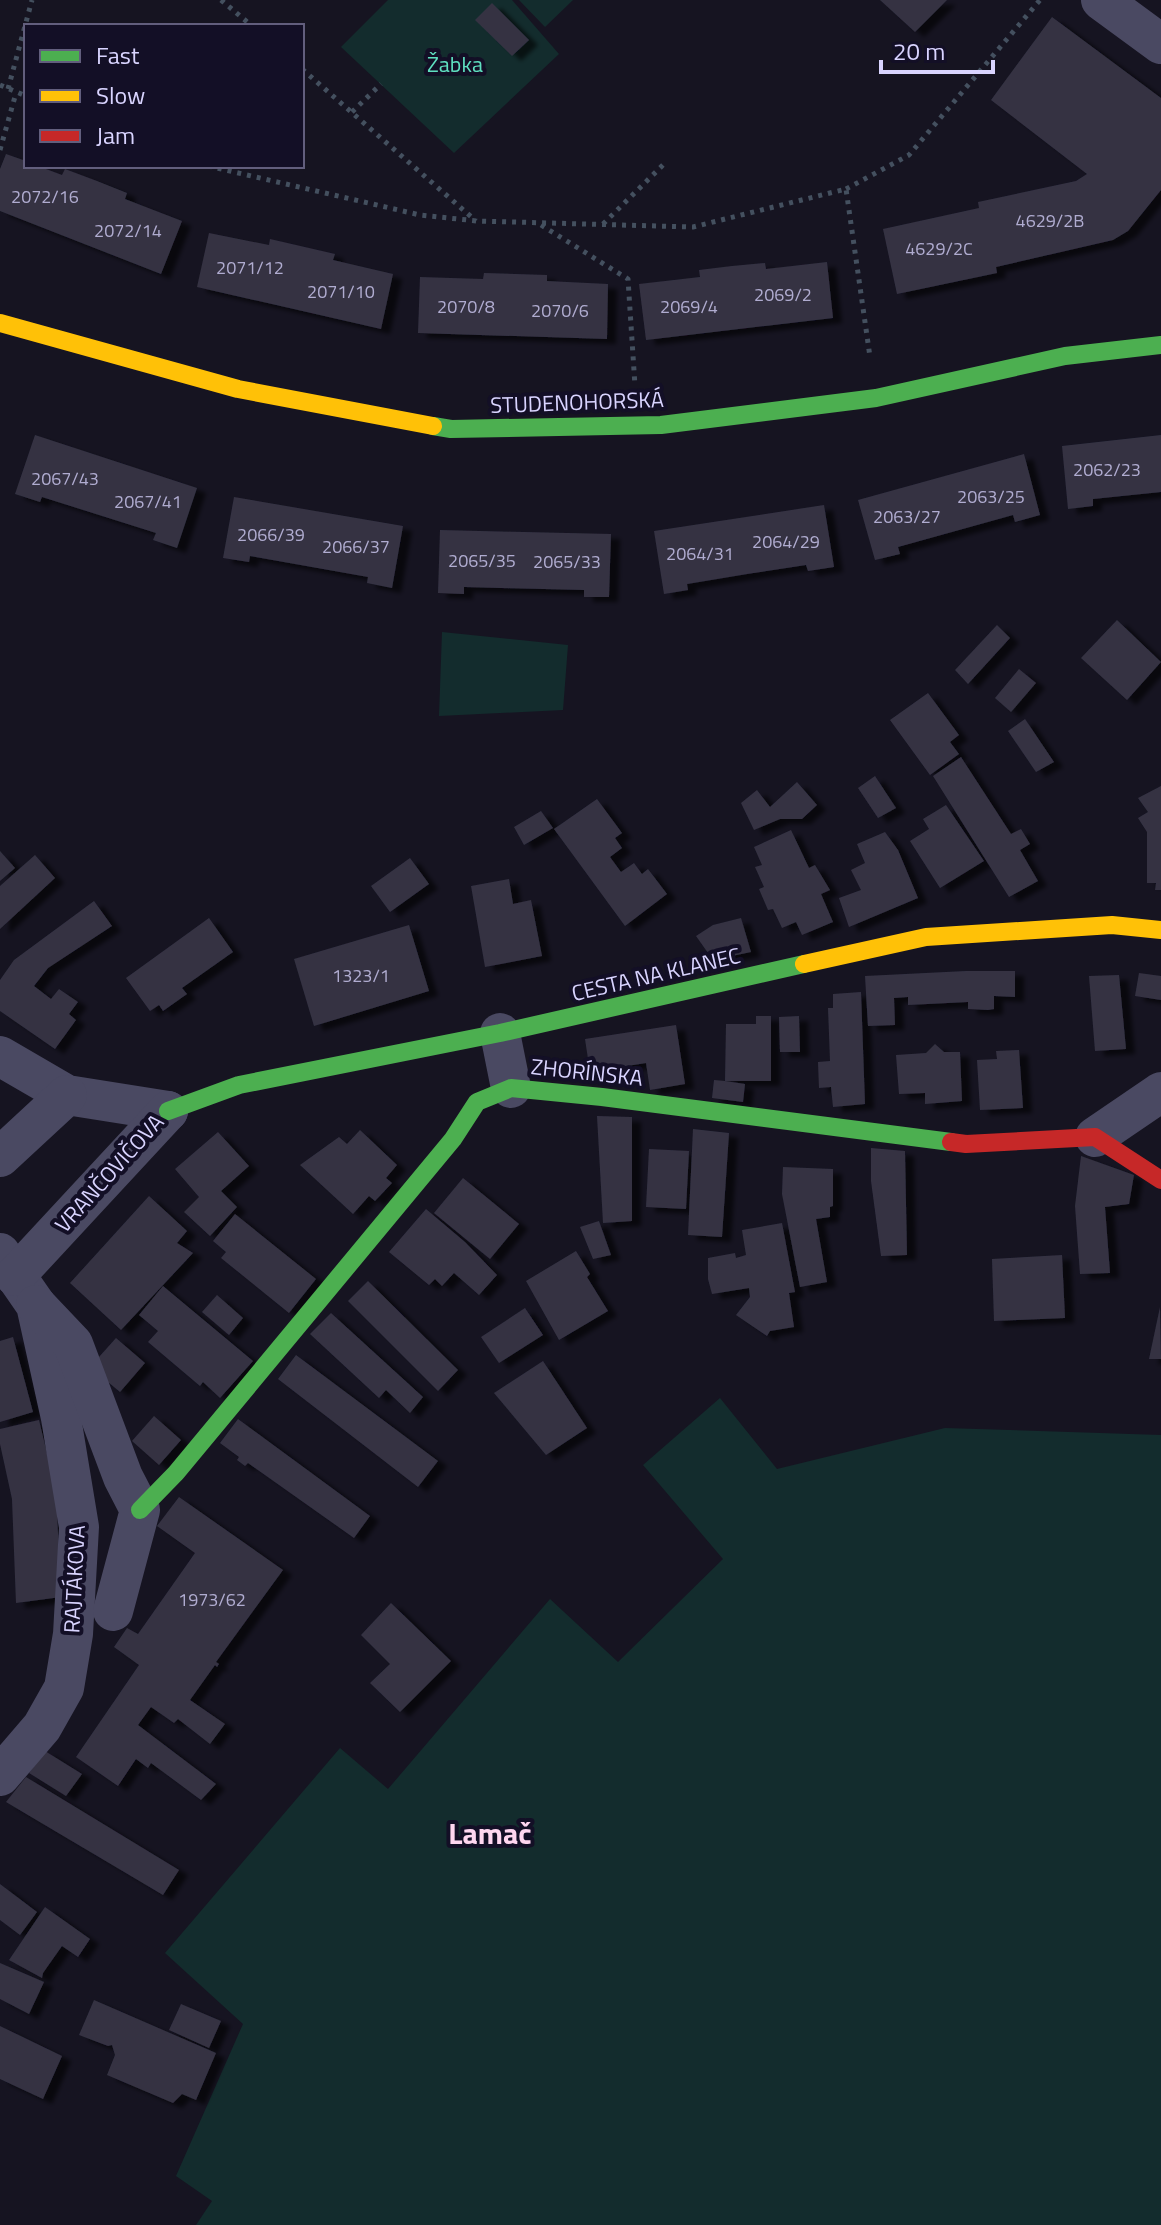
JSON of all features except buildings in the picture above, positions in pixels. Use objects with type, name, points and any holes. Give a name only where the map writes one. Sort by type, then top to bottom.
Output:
[{"type":"street","points":[[1101,0],[1161,44]]},
{"type":"street","name":"STUDENOHORSKÁ","points":[[0,323],[238,389],[451,429],[661,425],[876,398],[1065,356],[1161,345]]},
{"type":"street","name":"CESTA NA KLANEC","points":[[168,1111],[239,1085],[500,1033],[926,937],[1112,925],[1161,930]]},
{"type":"street","points":[[500,1033],[511,1088]]},
{"type":"street","name":"VRANČOVIČOVA","points":[[0,1056],[67,1095],[168,1111]]},
{"type":"street","name":"ZHORÍNSKA","points":[[140,1510],[186,1462],[453,1139],[477,1102],[511,1088],[966,1144],[1095,1137]]},
{"type":"street","points":[[1161,1092],[1095,1137],[1161,1180]]},
{"type":"street","points":[[0,1157],[67,1095]]},
{"type":"street","name":"VRANČOVIČOVA","points":[[17,1278],[168,1111]]},
{"type":"street","points":[[17,1278],[73,1344],[123,1477],[140,1510],[113,1611]]},
{"type":"street","name":"RAJTÁKOVA","points":[[0,1776],[42,1727],[64,1688],[79,1565],[79,1527],[70,1470],[17,1278]]},
{"type":"path","points":[[26,24],[32,0]]},
{"type":"path","points":[[221,0],[250,24]]},
{"type":"path","points":[[219,168],[420,215],[477,221],[693,227],[846,189],[909,155],[1040,0]]},
{"type":"path","points":[[8,89],[24,30]]},
{"type":"path","points":[[304,71],[477,221]]},
{"type":"path","points":[[352,112],[381,84]]},
{"type":"path","points":[[0,85],[24,95]]},
{"type":"path","points":[[0,150],[16,93]]},
{"type":"path","points":[[603,225],[665,163]]},
{"type":"path","points":[[846,189],[876,398]]},
{"type":"path","points":[[538,223],[628,279],[635,387]]},
{"type":"green space","name":"Žabka","points":[[388,0],[512,0],[559,54],[454,153],[341,47]]},
{"type":"green space","points":[[519,0],[573,0],[545,27]]},
{"type":"green space","points":[[442,632],[568,645],[563,710],[439,716]]},
{"type":"green space","points":[[720,1398],[777,1469],[945,1428],[1161,1435],[1161,2225],[196,2225],[212,2201],[176,2176],[243,2024],[165,1953],[340,1748],[388,1789],[550,1599],[618,1662],[723,1559],[643,1465]]},
{"type":"traffic: fast","points":[[433,426],[451,429],[661,425],[876,398],[1065,356],[1161,345]]},
{"type":"traffic: fast","points":[[168,1111],[239,1085],[500,1033],[804,964]]},
{"type":"traffic: fast","points":[[140,1510],[176,1473],[453,1139],[477,1102],[511,1088],[951,1142]]},
{"type":"traffic: slow","points":[[0,323],[238,389],[433,426]]},
{"type":"traffic: slow","points":[[804,964],[926,937],[1112,925],[1161,930]]},
{"type":"traffic: jam","points":[[951,1142],[966,1144],[1095,1137],[1161,1180]]},
{"type":"district","name":"Lamač","points":[[490,1833]]}]
